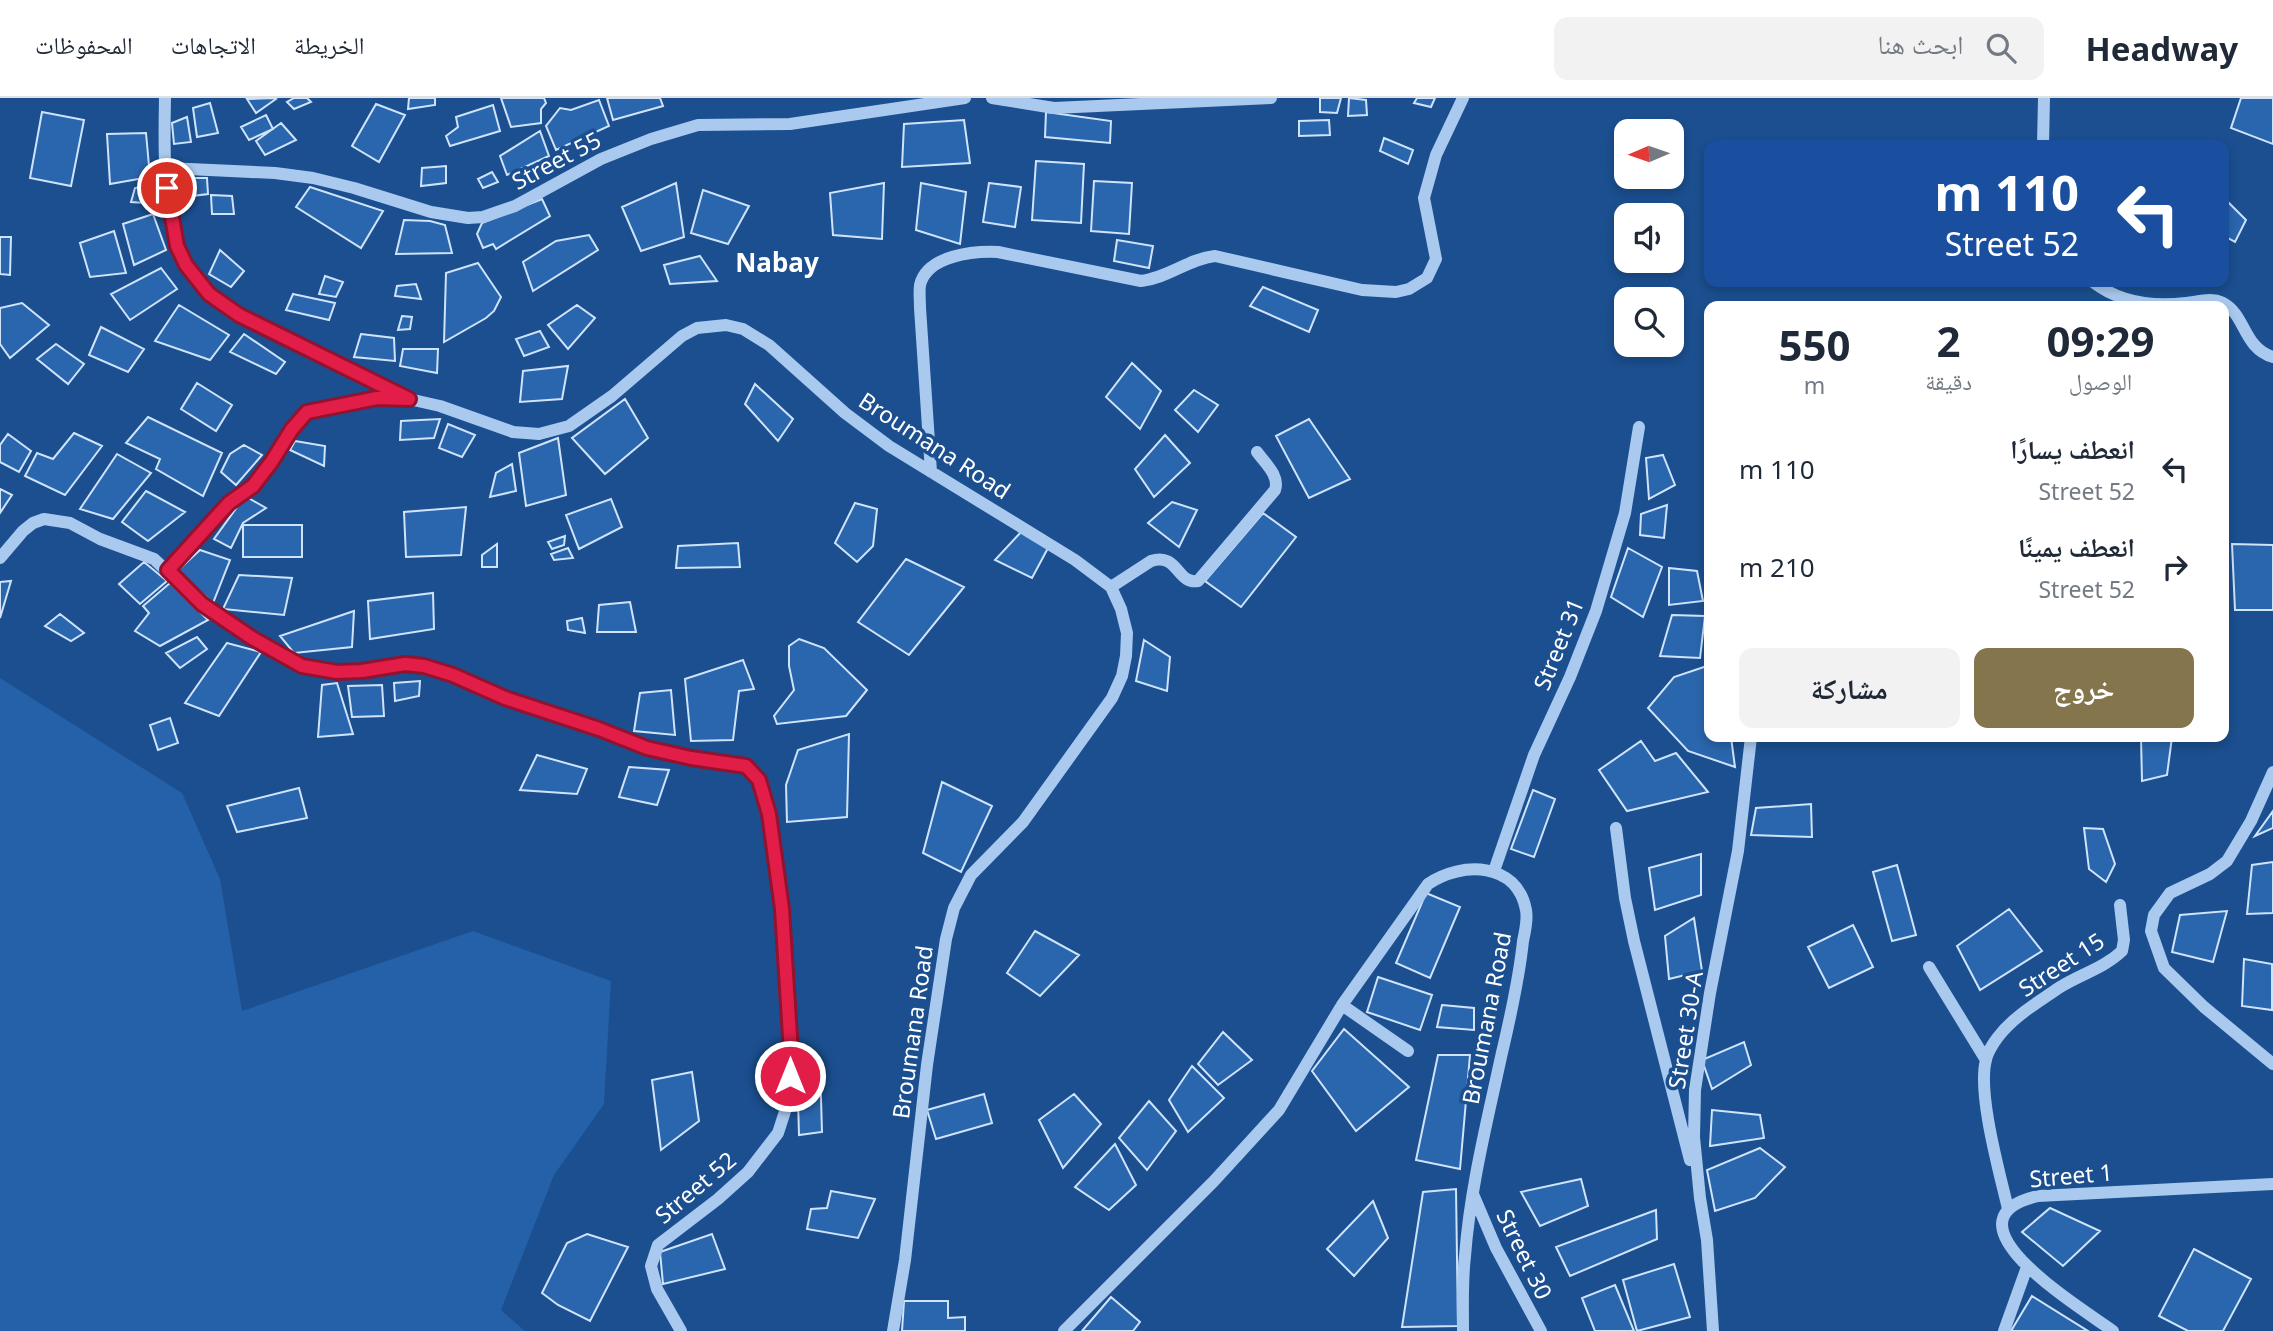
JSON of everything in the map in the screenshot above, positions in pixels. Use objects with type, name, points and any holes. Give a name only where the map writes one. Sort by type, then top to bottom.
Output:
[{"type":"street","name":"Broumana Road","points":[[165,98],[166,168],[177,246],[186,265],[209,294],[239,315],[409,399],[440,406],[513,432],[539,434],[569,426],[612,396],[682,336],[697,328],[726,325],[743,329],[769,345],[845,413],[889,446],[1075,560],[1111,587],[1121,609],[1127,634],[1122,676],[1112,698],[1023,822],[971,874],[954,908],[946,939],[927,1065],[905,1260],[894,1331]]},
{"type":"street","name":"Street 55","points":[[166,168],[275,173],[313,178],[431,212],[468,218],[515,206],[611,155],[698,125],[790,124],[965,98]]},
{"type":"street","points":[[992,98],[1055,108],[1271,98]]},
{"type":"street","points":[[931,472],[920,308],[920,285],[927,271],[960,254],[977,251],[1141,281],[1154,279],[1191,261],[1214,256],[1362,290],[1396,292],[1409,289],[1426,278],[1436,259],[1424,198],[1436,155],[1463,98]]},
{"type":"street","points":[[2042,140],[2044,98]]},
{"type":"street","points":[[2099,287],[2134,301]]},
{"type":"street","points":[[2196,301],[2214,301]]},
{"type":"street","points":[[2229,308],[2255,348],[2273,357]]},
{"type":"street","points":[[168,570],[229,503],[253,486],[307,412],[377,398],[409,399]]},
{"type":"street","name":"Street 31","points":[[1494,871],[1534,755],[1570,677],[1596,611],[1625,513],[1639,426]]},
{"type":"street","points":[[1111,587],[1158,559],[1170,562],[1188,581],[1198,581],[1275,490],[1276,478],[1256,452]]},
{"type":"street","name":"Street 52","points":[[0,558],[33,523],[44,519],[70,523],[100,539],[153,559],[202,604],[252,638],[302,666],[337,672],[405,664],[431,668],[505,698],[647,748],[746,766],[759,780],[769,814],[782,909],[791,1053],[789,1099],[778,1133],[748,1172],[658,1245],[652,1266],[657,1289],[681,1331]]},
{"type":"street","name":"Street 30-A","points":[[1713,1331],[1707,1240],[1694,1137],[1695,1090],[1710,993],[1738,851],[1750,742]]},
{"type":"street","points":[[2273,772],[2251,821],[2227,861],[2210,874],[2170,893],[2154,915],[2151,931],[2164,968],[2204,1007],[2273,1064]]},
{"type":"street","points":[[1616,828],[1625,898],[1634,941],[1700,1198]]},
{"type":"street","name":"Broumana Road","points":[[1463,1331],[1465,1253],[1474,1194],[1518,979],[1527,913],[1522,894],[1507,876],[1494,871]]},
{"type":"street","points":[[1064,1331],[1214,1181],[1279,1110],[1342,1005],[1427,884],[1437,877],[1457,872],[1494,871]]},
{"type":"street","name":"Street 15","points":[[1986,1060],[1998,1037],[2018,1017],[2061,987],[2099,968],[2122,951],[2124,940],[2120,905]]},
{"type":"street","points":[[1929,967],[1986,1060],[1984,1086],[1987,1110],[2008,1209]]},
{"type":"street","points":[[1342,1005],[1408,1051]]},
{"type":"street","name":"Street 1","points":[[2113,1331],[2026,1267],[2005,1239],[2002,1221],[2008,1209],[2022,1200],[2038,1196],[2273,1184]]},
{"type":"street","name":"Street 30","points":[[1474,1194],[1496,1248],[1541,1331]]},
{"type":"street","points":[[2004,1331],[2026,1267]]},
{"type":"shaded area","points":[[0,678],[182,793],[220,879],[242,1011],[473,931],[611,981],[604,1104],[554,1175],[501,1310],[525,1331],[0,1331]]},
{"type":"building","points":[[294,98],[307,98],[311,102],[294,109],[287,102]]},
{"type":"building","points":[[409,98],[435,98],[435,105],[408,109]]},
{"type":"building","points":[[501,98],[544,98],[546,103],[541,109],[541,123],[511,127]]},
{"type":"building","points":[[607,98],[660,98],[663,106],[613,120]]},
{"type":"building","points":[[1320,98],[1341,98],[1337,113],[1320,112]]},
{"type":"building","points":[[1349,98],[1366,100],[1367,115],[1348,116]]},
{"type":"building","points":[[1417,98],[1435,98],[1431,107],[1414,103]]},
{"type":"building","points":[[2241,98],[2273,98],[2273,144],[2231,128]]},
{"type":"building","points":[[247,99],[276,99],[256,113]]},
{"type":"building","points":[[599,100],[609,126],[556,150],[546,126],[560,108],[571,110]]},
{"type":"building","points":[[210,103],[218,133],[197,137],[193,108]]},
{"type":"building","points":[[376,104],[405,115],[379,162],[352,146]]},
{"type":"building","points":[[493,105],[500,131],[450,146],[446,136],[458,127],[456,117]]},
{"type":"building","points":[[42,112],[84,120],[71,186],[30,178]]},
{"type":"building","points":[[1046,112],[1111,121],[1110,143],[1045,137]]},
{"type":"building","points":[[266,115],[273,129],[249,140],[241,127]]},
{"type":"building","points":[[187,117],[191,142],[174,144],[172,123]]},
{"type":"building","points":[[964,120],[970,163],[902,167],[904,124]]},
{"type":"building","points":[[1329,120],[1330,135],[1299,136],[1299,121]]},
{"type":"building","points":[[281,123],[296,140],[265,155],[256,141]]},
{"type":"building","points":[[540,131],[549,156],[507,175],[500,156]]},
{"type":"building","points":[[146,133],[150,177],[110,184],[107,134]]},
{"type":"building","points":[[1384,138],[1413,150],[1408,164],[1380,151]]},
{"type":"building","points":[[1036,161],[1084,164],[1081,223],[1032,220]]},
{"type":"building","points":[[446,166],[446,183],[421,186],[422,168]]},
{"type":"building","points":[[492,172],[498,182],[483,188],[478,179]]},
{"type":"building","points":[[193,178],[207,178],[208,194],[192,196]]},
{"type":"building","points":[[1094,181],[1132,183],[1129,234],[1091,231]]},
{"type":"building","points":[[676,183],[684,237],[641,251],[622,207]]},
{"type":"building","points":[[884,183],[882,239],[833,235],[830,193]]},
{"type":"building","points":[[921,183],[966,192],[960,244],[916,230]]},
{"type":"building","points":[[989,183],[1021,187],[1015,227],[983,222]]},
{"type":"building","points":[[154,184],[158,207],[149,208],[146,203],[131,202],[135,188]]},
{"type":"building","points":[[310,187],[383,211],[361,248],[296,207]]},
{"type":"building","points":[[703,190],[749,206],[728,244],[691,233]]},
{"type":"building","points":[[211,195],[232,196],[234,214],[212,214]]},
{"type":"building","points":[[542,199],[550,216],[496,249],[493,244],[483,248],[477,234],[482,223]]},
{"type":"building","points":[[2229,203],[2246,220],[2235,242],[2229,239]]},
{"type":"building","points":[[153,214],[166,250],[134,265],[123,224]]},
{"type":"building","points":[[404,220],[430,221],[445,225],[452,253],[396,254]]},
{"type":"building","points":[[114,231],[126,273],[90,277],[80,243]]},
{"type":"building","points":[[589,235],[598,250],[533,291],[523,262],[556,241]]},
{"type":"building","points":[[0,237],[11,237],[10,275],[0,274]]},
{"type":"building","points":[[1117,240],[1153,246],[1149,268],[1114,261]]},
{"type":"building","points":[[220,250],[244,271],[231,287],[209,274]]},
{"type":"building","points":[[700,256],[717,281],[670,284],[664,265]]},
{"type":"building","points":[[478,263],[501,297],[494,311],[486,318],[444,342],[446,273]]},
{"type":"building","points":[[161,268],[177,289],[130,320],[111,294]]},
{"type":"building","points":[[325,276],[343,282],[336,297],[319,294]]},
{"type":"building","points":[[416,284],[421,299],[395,296],[397,286]]},
{"type":"building","points":[[1263,287],[1318,310],[1309,332],[1250,306]]},
{"type":"building","points":[[293,294],[335,303],[329,320],[286,310]]},
{"type":"building","points":[[22,303],[49,325],[10,358],[0,344],[0,308]]},
{"type":"building","points":[[179,305],[229,335],[210,360],[155,341]]},
{"type":"building","points":[[577,305],[595,318],[568,349],[548,325]]},
{"type":"building","points":[[402,316],[412,317],[410,329],[398,330]]},
{"type":"building","points":[[101,327],[144,349],[128,372],[89,355]]},
{"type":"building","points":[[540,331],[549,347],[524,356],[516,339]]},
{"type":"building","points":[[244,334],[285,362],[276,374],[230,352]]},
{"type":"building","points":[[361,334],[394,338],[395,361],[354,357]]},
{"type":"building","points":[[56,344],[84,364],[68,384],[37,359]]},
{"type":"building","points":[[403,349],[438,349],[437,373],[400,366]]},
{"type":"building","points":[[1132,363],[1161,391],[1140,429],[1106,397]]},
{"type":"building","points":[[568,366],[562,399],[520,402],[523,371]]},
{"type":"building","points":[[197,383],[232,405],[216,431],[181,409]]},
{"type":"building","points":[[755,384],[793,419],[778,441],[745,404]]},
{"type":"building","points":[[1194,390],[1218,405],[1198,432],[1175,410]]},
{"type":"building","points":[[625,399],[648,438],[605,474],[572,438]]},
{"type":"building","points":[[148,417],[222,453],[203,496],[156,469],[160,459],[126,443]]},
{"type":"building","points":[[440,419],[434,438],[400,440],[401,421]]},
{"type":"building","points":[[1309,419],[1350,479],[1309,498],[1276,436]]},
{"type":"building","points":[[448,424],[475,435],[462,457],[439,448]]},
{"type":"building","points":[[74,433],[102,446],[65,495],[25,476],[37,453],[53,459]]},
{"type":"building","points":[[8,434],[31,451],[19,472],[0,462],[0,445]]},
{"type":"building","points":[[1165,435],[1190,463],[1154,497],[1135,469]]},
{"type":"building","points":[[558,438],[566,495],[526,506],[519,453]]},
{"type":"building","points":[[295,441],[325,446],[324,466],[290,450]]},
{"type":"building","points":[[244,445],[262,455],[236,485],[221,472],[230,454]]},
{"type":"building","points":[[117,454],[151,473],[113,519],[80,509]]},
{"type":"building","points":[[1663,455],[1675,485],[1649,499],[1646,458]]},
{"type":"building","points":[[512,464],[516,491],[490,497],[496,473]]},
{"type":"building","points":[[0,489],[12,495],[0,513]]},
{"type":"building","points":[[146,491],[185,512],[148,541],[122,522]]},
{"type":"building","points":[[245,496],[266,508],[243,523],[231,548],[214,539]]},
{"type":"building","points":[[611,499],[622,527],[579,549],[566,515]]},
{"type":"building","points":[[1172,502],[1197,510],[1179,547],[1148,523]]},
{"type":"building","points":[[855,503],[877,509],[873,546],[857,562],[835,543]]},
{"type":"building","points":[[1667,505],[1664,538],[1640,535],[1641,514]]},
{"type":"building","points":[[466,507],[461,555],[406,557],[404,512]]},
{"type":"building","points":[[1263,513],[1296,537],[1241,607],[1205,581]]},
{"type":"building","points":[[243,525],[302,525],[302,557],[243,557]]},
{"type":"building","points":[[1022,531],[1048,548],[1032,578],[995,560]]},
{"type":"building","points":[[565,536],[564,545],[552,549],[548,542]]},
{"type":"building","points":[[738,543],[740,567],[676,568],[678,546]]},
{"type":"building","points":[[497,544],[497,567],[482,567],[482,555]]},
{"type":"building","points":[[2232,544],[2273,545],[2273,610],[2235,610]]},
{"type":"building","points":[[568,548],[573,558],[554,560],[551,554]]},
{"type":"building","points":[[1628,548],[1662,567],[1643,617],[1611,597]]},
{"type":"building","points":[[200,550],[230,560],[213,603],[177,571]]},
{"type":"building","points":[[906,559],[964,587],[909,655],[858,622]]},
{"type":"building","points":[[144,562],[167,581],[140,604],[119,584]]},
{"type":"building","points":[[1669,568],[1697,571],[1703,601],[1669,605]]},
{"type":"building","points":[[239,575],[292,578],[284,615],[223,609]]},
{"type":"building","points":[[11,581],[0,618],[0,582]]},
{"type":"building","points":[[170,583],[208,620],[160,646],[135,631],[149,613],[143,606]]},
{"type":"building","points":[[433,593],[434,629],[370,639],[368,601]]},
{"type":"building","points":[[630,602],[636,632],[597,632],[599,605]]},
{"type":"building","points":[[354,611],[352,647],[294,653],[280,636]]},
{"type":"building","points":[[60,614],[84,633],[71,641],[45,626]]},
{"type":"building","points":[[1672,615],[1704,616],[1700,658],[1660,656]]},
{"type":"building","points":[[582,618],[585,633],[568,630],[567,621]]},
{"type":"building","points":[[197,637],[207,649],[180,668],[166,653]]},
{"type":"building","points":[[799,639],[824,648],[867,690],[846,716],[777,724],[774,716],[794,690],[789,666],[789,646]]},
{"type":"building","points":[[1144,640],[1170,657],[1167,691],[1136,681]]},
{"type":"building","points":[[227,643],[261,652],[219,716],[185,703]]},
{"type":"building","points":[[743,660],[754,689],[739,691],[733,740],[691,741],[685,679]]},
{"type":"building","points":[[1704,667],[1704,742],[1732,742],[1735,767],[1688,751],[1648,708],[1674,677]]},
{"type":"building","points":[[420,681],[419,696],[395,701],[394,683]]},
{"type":"building","points":[[337,683],[353,734],[318,737],[322,685]]},
{"type":"building","points":[[382,685],[384,716],[352,717],[348,686]]},
{"type":"building","points":[[671,690],[675,735],[634,731],[640,693]]},
{"type":"building","points":[[170,718],[178,743],[158,750],[150,725]]},
{"type":"building","points":[[849,734],[847,817],[787,822],[786,785],[798,750]]},
{"type":"building","points":[[1641,741],[1655,761],[1676,753],[1708,792],[1627,811],[1599,770]]},
{"type":"building","points":[[2141,742],[2171,742],[2167,775],[2142,781]]},
{"type":"building","points":[[537,755],[587,769],[577,794],[520,790]]},
{"type":"building","points":[[629,767],[669,770],[657,805],[619,797]]},
{"type":"building","points":[[942,782],[992,806],[961,872],[923,853]]},
{"type":"building","points":[[299,788],[307,818],[237,832],[227,806]]},
{"type":"building","points":[[1533,790],[1555,799],[1534,857],[1511,849]]},
{"type":"building","points":[[1811,804],[1812,837],[1751,835],[1756,808]]},
{"type":"building","points":[[2273,811],[2273,828],[2255,836]]},
{"type":"building","points":[[2084,828],[2103,829],[2115,864],[2106,882],[2089,869]]},
{"type":"building","points":[[1701,854],[1701,895],[1655,910],[1649,868]]},
{"type":"building","points":[[2273,862],[2273,913],[2247,914],[2252,865]]},
{"type":"building","points":[[1897,865],[1916,935],[1892,941],[1873,872]]},
{"type":"building","points":[[1426,893],[1460,907],[1430,978],[1396,963]]},
{"type":"building","points":[[2009,909],[2042,951],[1980,990],[1957,946]]},
{"type":"building","points":[[2227,911],[2213,962],[2172,952],[2180,915]]},
{"type":"building","points":[[1694,918],[1702,971],[1669,979],[1665,936]]},
{"type":"building","points":[[1853,925],[1873,967],[1829,988],[1808,947]]},
{"type":"building","points":[[1035,931],[1079,955],[1040,996],[1007,973]]},
{"type":"building","points":[[2244,959],[2272,964],[2272,1010],[2242,1006]]},
{"type":"building","points":[[1378,977],[1432,995],[1420,1030],[1367,1012]]},
{"type":"building","points":[[1442,1005],[1474,1008],[1474,1030],[1437,1027]]},
{"type":"building","points":[[1344,1029],[1409,1087],[1356,1131],[1312,1071]]},
{"type":"building","points":[[1223,1032],[1252,1060],[1218,1085],[1198,1064]]},
{"type":"building","points":[[1744,1042],[1751,1065],[1712,1089],[1702,1060]]},
{"type":"building","points":[[1438,1055],[1470,1055],[1460,1169],[1416,1160]]},
{"type":"building","points":[[820,1064],[822,1132],[799,1135],[797,1065]]},
{"type":"building","points":[[1192,1066],[1224,1098],[1188,1132],[1169,1100]]},
{"type":"building","points":[[692,1072],[699,1121],[661,1150],[652,1080]]},
{"type":"building","points":[[984,1094],[992,1123],[936,1139],[927,1110]]},
{"type":"building","points":[[1074,1094],[1101,1124],[1063,1168],[1039,1120]]},
{"type":"building","points":[[1149,1101],[1176,1131],[1147,1170],[1119,1138]]},
{"type":"building","points":[[1712,1110],[1760,1115],[1764,1138],[1710,1146]]},
{"type":"building","points":[[1115,1144],[1136,1185],[1109,1210],[1075,1187]]},
{"type":"building","points":[[1760,1148],[1785,1167],[1755,1198],[1715,1211],[1707,1170]]},
{"type":"building","points":[[1581,1179],[1588,1206],[1540,1226],[1521,1192]]},
{"type":"building","points":[[1456,1189],[1458,1326],[1402,1327],[1423,1192]]},
{"type":"building","points":[[831,1191],[875,1199],[858,1238],[807,1229],[811,1209],[827,1208]]},
{"type":"building","points":[[1373,1201],[1388,1238],[1354,1276],[1327,1249]]},
{"type":"building","points":[[2050,1208],[2100,1231],[2063,1266],[2022,1232]]},
{"type":"building","points":[[1656,1210],[1657,1239],[1570,1276],[1556,1247]]},
{"type":"building","points":[[587,1234],[628,1247],[590,1321],[558,1305],[542,1293],[567,1243]]},
{"type":"building","points":[[712,1234],[725,1269],[663,1284],[660,1252]]},
{"type":"building","points":[[2194,1249],[2251,1279],[2223,1331],[2188,1331],[2159,1316]]},
{"type":"building","points":[[1674,1264],[1690,1317],[1637,1331],[1623,1280]]},
{"type":"building","points":[[1615,1285],[1634,1331],[1595,1331],[1582,1298]]},
{"type":"building","points":[[2032,1296],[2088,1331],[2011,1331]]},
{"type":"building","points":[[1111,1297],[1140,1322],[1133,1331],[1082,1331]]},
{"type":"building","points":[[904,1301],[948,1301],[948,1318],[965,1317],[965,1331],[902,1331]]},
{"type":"district","name":"Nabay","points":[[777,262]]},
{"type":"route","points":[[167,188],[177,246],[186,265],[209,294],[239,315],[409,399],[377,398],[307,412],[253,486],[229,503],[168,570],[202,604],[252,638],[302,666],[337,672],[405,664],[424,666],[647,748],[746,766],[759,780],[769,814],[782,909],[790,1076]]}]
